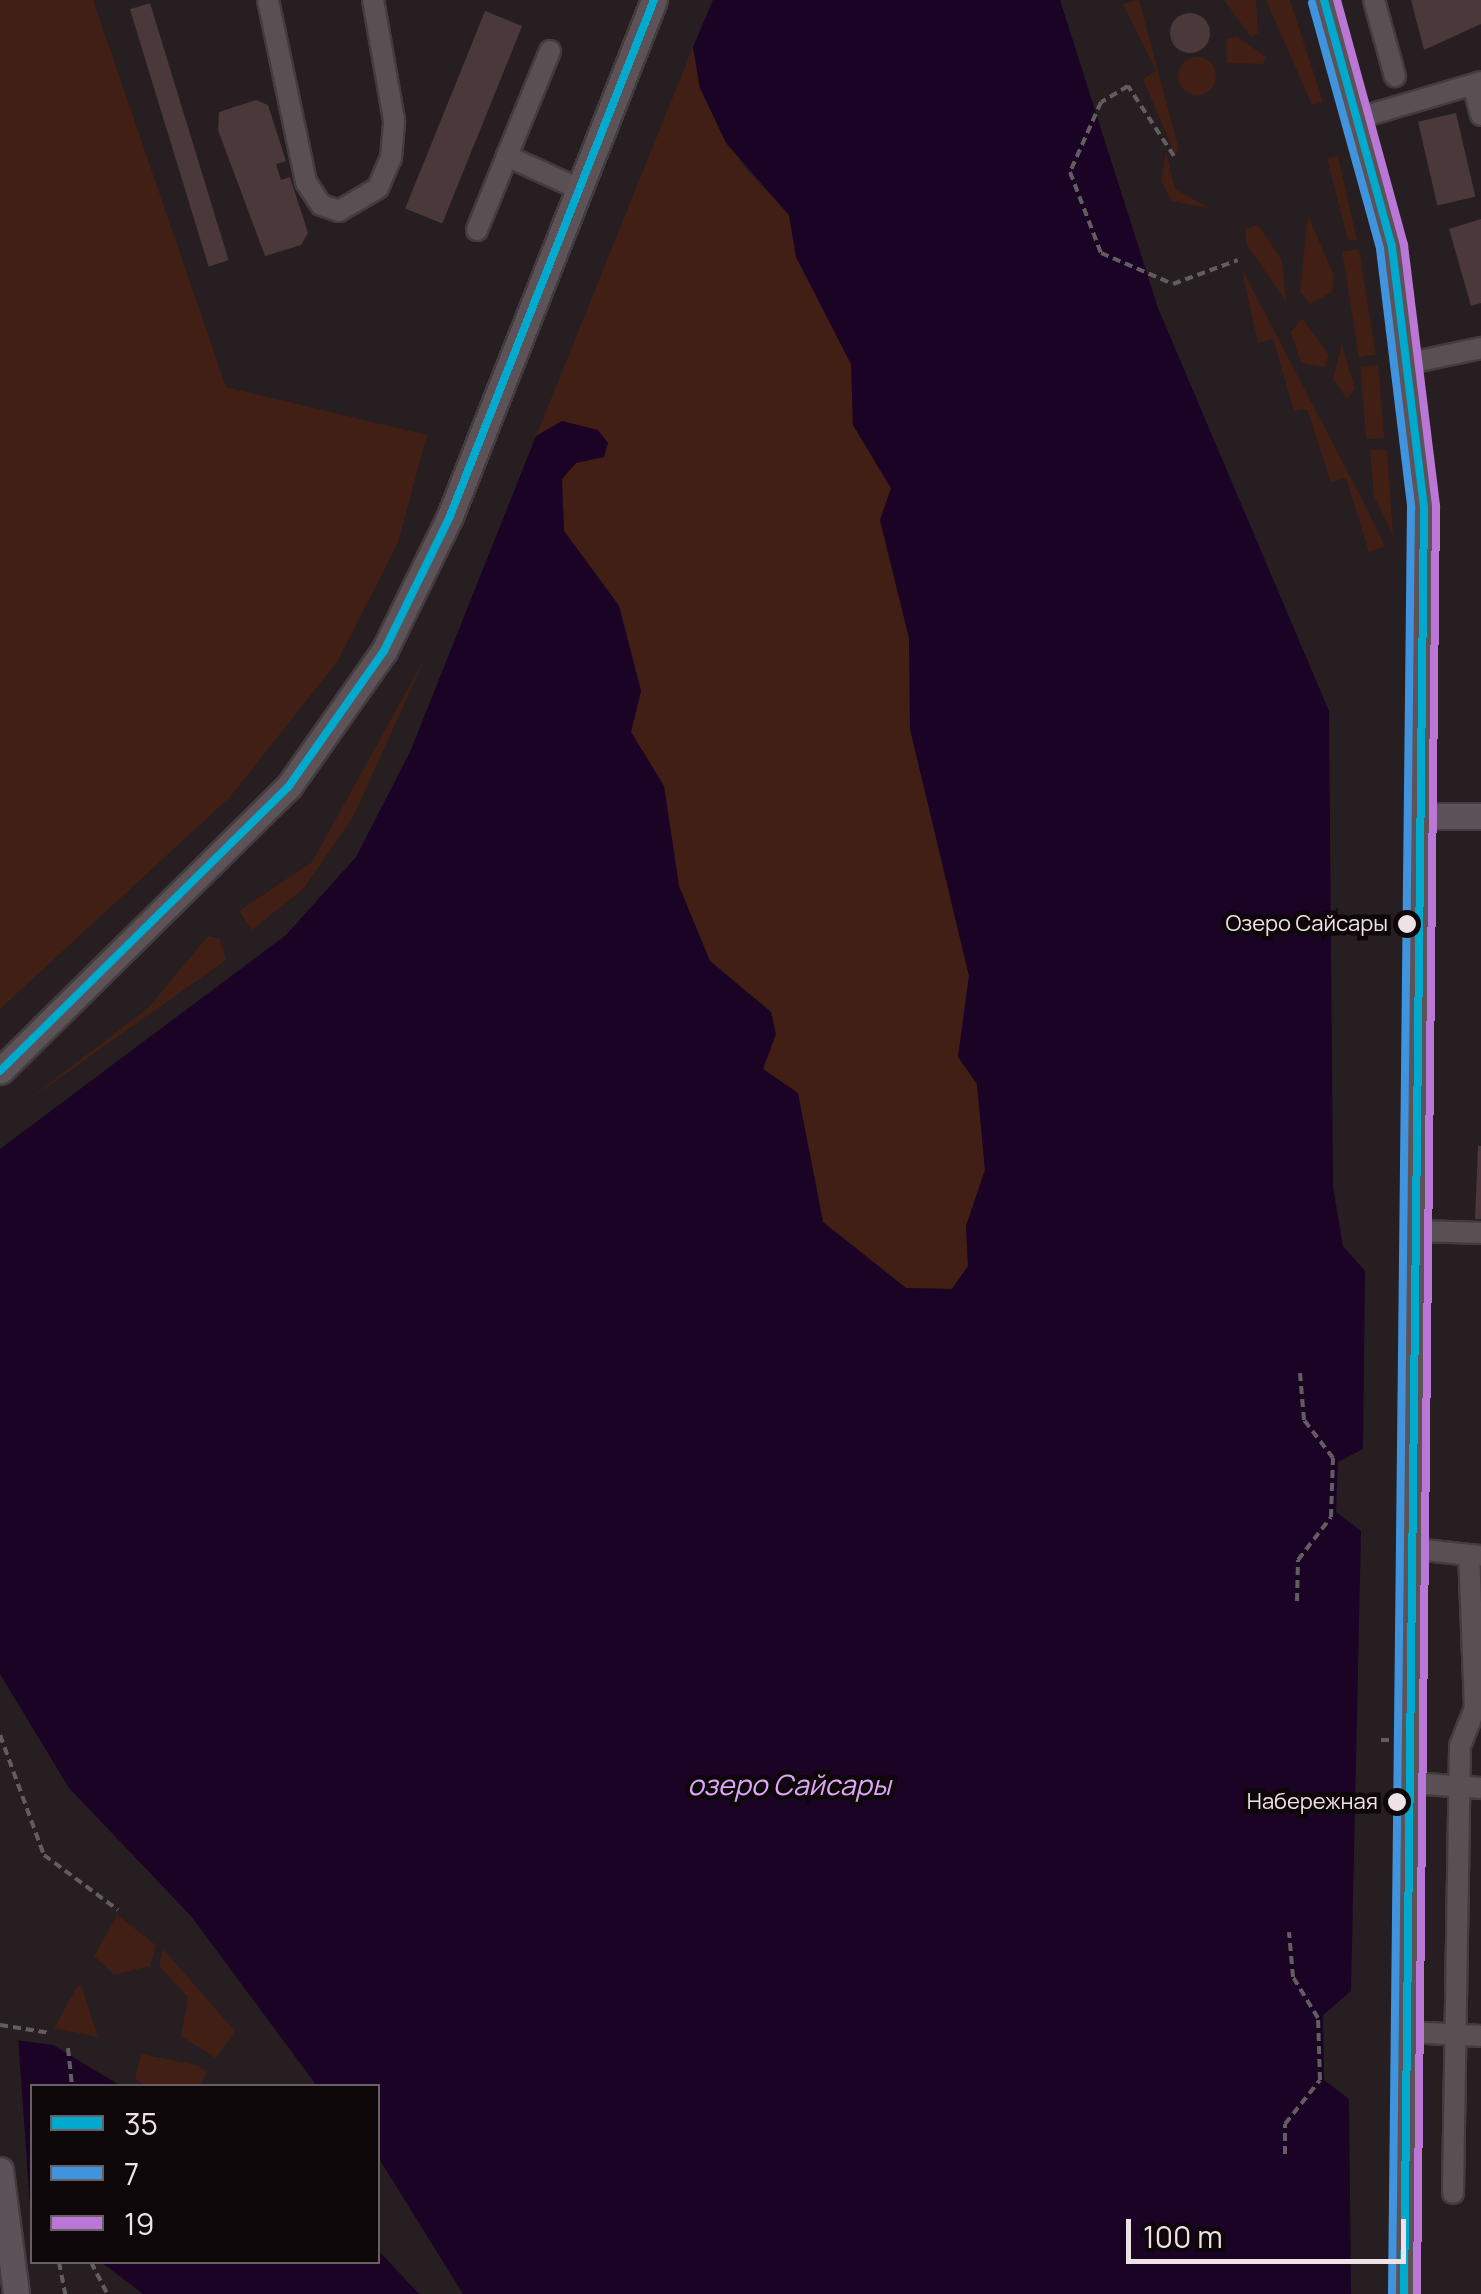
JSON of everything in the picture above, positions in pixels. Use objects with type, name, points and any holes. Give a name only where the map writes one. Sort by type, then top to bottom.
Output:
[{"type":"main road","points":[[0,1071],[224,857],[342,714],[450,516],[654,0]]},
{"type":"main road","points":[[1324,0],[1362,117],[1410,363],[1424,506],[1426,816],[1404,2294]]},
{"type":"main road","points":[[1426,816],[1481,816]]},
{"type":"main road","points":[[0,2170],[16,2294]]},
{"type":"street","points":[[268,0],[306,182],[321,205],[339,211],[378,188],[391,158],[394,120],[373,0]]},
{"type":"street","points":[[1374,0],[1395,76]]},
{"type":"street","points":[[476,230],[550,51]]},
{"type":"street","points":[[1362,117],[1477,84],[1481,115]]},
{"type":"street","points":[[507,156],[579,189]]},
{"type":"street","points":[[1410,363],[1481,348]]},
{"type":"street","points":[[1420,1231],[1481,1234]]},
{"type":"street","points":[[1415,1548],[1475,1556],[1475,1708],[1459,1785],[1459,2032],[1454,2194]]},
{"type":"street","points":[[1411,1782],[1481,1788]]},
{"type":"street","points":[[1408,2032],[1481,2036]]},
{"type":"path","points":[[1174,156],[1128,86],[1101,102],[1070,172],[1101,253],[1173,284],[1238,260]]},
{"type":"path","points":[[1297,1601],[1298,1560],[1331,1517],[1333,1458],[1304,1420],[1300,1373]]},
{"type":"path","points":[[0,1735],[44,1856],[118,1910]]},
{"type":"path","points":[[1285,2154],[1285,2124],[1320,2080],[1318,2018],[1293,1977],[1289,1932]]},
{"type":"path","points":[[0,2025],[50,2033]]},
{"type":"path","points":[[68,2048],[72,2084]]},
{"type":"path","points":[[59,2264],[64,2294]]},
{"type":"path","points":[[92,2264],[106,2294]]},
{"type":"shaded area","points":[[0,0],[93,0],[226,387],[427,435],[398,543],[337,662],[230,797],[0,1009]]},
{"type":"shaded area","points":[[1139,0],[1179,150],[1175,155],[1143,79],[1156,71],[1123,4]]},
{"type":"shaded area","points":[[1224,0],[1256,0],[1258,33],[1251,37]]},
{"type":"shaded area","points":[[1266,0],[1290,0],[1323,102],[1312,105]]},
{"type":"shaded area","points":[[1237,36],[1266,57],[1263,64],[1227,63],[1226,40]]},
{"type":"shaded area","points":[[693,47],[700,88],[743,166],[789,215],[796,257],[851,364],[853,425],[891,489],[880,521],[909,638],[910,729],[969,976],[958,1057],[977,1084],[985,1170],[966,1226],[968,1266],[952,1289],[906,1288],[823,1222],[798,1093],[763,1069],[776,1034],[771,1012],[710,961],[679,886],[664,786],[631,732],[641,691],[619,605],[564,531],[562,479],[575,463],[604,457],[563,421],[536,436]]},
{"type":"shaded area","points":[[1197,57],[1211,62],[1216,76],[1211,90],[1197,95],[1183,90],[1178,76],[1183,62]]},
{"type":"shaded area","points":[[1166,151],[1175,189],[1211,209],[1172,201],[1161,181]]},
{"type":"shaded area","points":[[1338,156],[1357,240],[1348,240],[1327,158]]},
{"type":"shaded area","points":[[1308,215],[1334,276],[1332,292],[1310,304],[1300,292]]},
{"type":"shaded area","points":[[1258,225],[1282,260],[1286,301],[1246,244],[1246,229]]},
{"type":"shaded area","points":[[1359,249],[1376,355],[1359,357],[1342,252]]},
{"type":"shaded area","points":[[1241,267],[1385,546],[1369,552],[1346,478],[1331,482],[1307,409],[1294,411],[1273,339],[1258,343]]},
{"type":"shaded area","points":[[1302,318],[1329,355],[1325,367],[1301,363],[1291,332]]},
{"type":"shaded area","points":[[1342,344],[1355,389],[1347,399],[1333,379]]},
{"type":"shaded area","points":[[1378,365],[1384,438],[1366,439],[1360,367]]},
{"type":"shaded area","points":[[1370,450],[1387,450],[1393,534],[1374,497]]},
{"type":"shaded area","points":[[426,656],[353,817],[304,888],[252,930],[239,911],[312,862]]},
{"type":"shaded area","points":[[208,936],[219,938],[226,960],[21,1105],[148,1008]]},
{"type":"shaded area","points":[[117,1915],[156,1945],[150,1966],[114,1975],[94,1956]]},
{"type":"shaded area","points":[[163,1949],[235,2031],[216,2058],[181,2036],[188,1997],[159,1966]]},
{"type":"shaded area","points":[[81,1985],[98,2037],[54,2028]]},
{"type":"shaded area","points":[[141,2054],[197,2065],[207,2073],[200,2084],[144,2084],[135,2079]]},
{"type":"water","name":"озеро Сайсары","points":[[713,0],[1060,0],[1158,308],[1329,711],[1333,1187],[1343,1246],[1365,1271],[1363,1449],[1338,1462],[1336,1512],[1361,1531],[1351,1991],[1323,2015],[1324,2080],[1349,2099],[1351,2294],[463,2294],[380,2160],[380,2084],[316,2084],[191,1916],[69,1788],[0,1674],[0,1149],[286,935],[356,857],[410,752],[536,436],[562,421],[598,430],[608,443],[604,457],[576,463],[562,479],[564,531],[619,606],[641,691],[631,732],[664,786],[679,886],[710,961],[771,1012],[776,1034],[763,1069],[798,1093],[823,1222],[906,1288],[952,1289],[968,1266],[966,1226],[985,1170],[977,1084],[958,1057],[969,976],[910,729],[909,638],[880,520],[891,488],[853,425],[851,364],[796,257],[789,215],[726,143],[700,88],[693,47]]},
{"type":"water","points":[[0,2038],[53,2045],[118,2084],[30,2084],[30,2218]]},
{"type":"water","points":[[380,2252],[419,2294],[143,2294],[104,2264],[380,2264]]},
{"type":"pier","points":[[0,2033],[18,2035],[30,2234],[0,2227]]},
{"type":"building","points":[[1411,0],[1481,0],[1481,24],[1424,50]]},
{"type":"building","points":[[150,3],[229,260],[209,266],[130,9]]},
{"type":"building","points":[[485,11],[522,26],[442,223],[405,208]]},
{"type":"building","points":[[1190,13],[1204,19],[1210,33],[1204,47],[1190,53],[1176,47],[1170,33],[1176,19]]},
{"type":"building","points":[[256,100],[268,105],[286,161],[276,164],[281,180],[290,177],[308,233],[301,245],[265,256],[218,130],[219,112]]},
{"type":"building","points":[[1456,113],[1475,197],[1437,206],[1418,122]]},
{"type":"building","points":[[1481,219],[1481,303],[1471,306],[1449,229]]},
{"type":"building","points":[[1478,1146],[1481,1219],[1475,1219]]},
{"type":"transit line","name":"35","points":[[0,1071],[289,786],[384,651],[450,516],[654,0]]},
{"type":"transit line","name":"35","points":[[1324,0],[1392,247],[1424,506],[1404,2294]]},
{"type":"transit line","name":"19","points":[[1337,0],[1404,245],[1436,506],[1417,2294]]},
{"type":"transit line","name":"7","points":[[1312,3],[1380,249],[1411,507],[1392,2294]]},
{"type":"place","name":"Озеро Сайсары","points":[[1407,924]]},
{"type":"place","name":"Набережная","points":[[1397,1802]]}]
